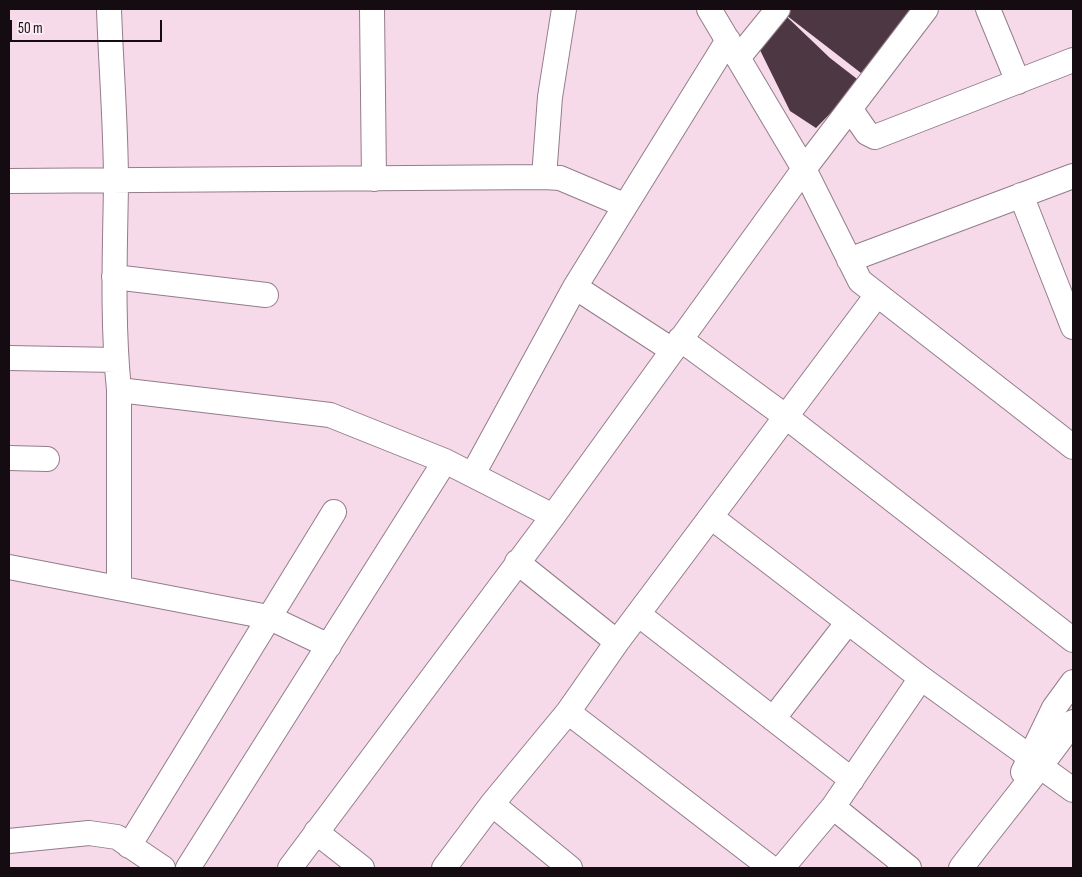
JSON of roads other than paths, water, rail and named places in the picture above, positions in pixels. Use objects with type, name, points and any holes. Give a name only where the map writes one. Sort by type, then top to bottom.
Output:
[{"type":"street","points":[[109,9],[116,182],[114,278],[116,360],[119,390],[118,587]]},
{"type":"street","points":[[372,9],[374,179]]},
{"type":"street","points":[[544,177],[550,97],[564,9]]},
{"type":"street","points":[[709,9],[804,169],[860,281],[1073,447]]},
{"type":"street","points":[[473,474],[575,288],[624,205],[733,49],[778,9]]},
{"type":"street","points":[[290,868],[553,516],[804,169],[851,110],[926,9]]},
{"type":"street","points":[[988,9],[1018,82]]},
{"type":"street","points":[[851,110],[867,133],[875,137],[1073,60]]},
{"type":"street","points":[[849,260],[1073,176]]},
{"type":"street","points":[[9,181],[116,182],[544,177],[560,178],[624,205]]},
{"type":"street","points":[[1021,195],[1073,327]]},
{"type":"street","points":[[114,278],[266,295]]},
{"type":"street","points":[[575,288],[676,345],[785,416],[1073,640]]},
{"type":"street","points":[[444,868],[492,804],[568,712],[617,642],[877,295]]},
{"type":"street","points":[[9,358],[116,360]]},
{"type":"street","points":[[119,390],[330,415],[445,460],[553,516]]},
{"type":"street","points":[[9,458],[47,459]]},
{"type":"street","points":[[188,868],[445,460]]},
{"type":"street","points":[[129,846],[334,512]]},
{"type":"street","points":[[711,517],[921,678],[1073,790]]},
{"type":"street","points":[[517,562],[617,642]]},
{"type":"street","points":[[9,567],[268,617],[329,646]]},
{"type":"street","points":[[638,614],[852,780]]},
{"type":"street","points":[[773,719],[848,622]]},
{"type":"street","points":[[782,868],[833,807],[921,678]]},
{"type":"street","points":[[1036,762],[1054,708],[1073,682]]},
{"type":"street","points":[[568,712],[771,868]]},
{"type":"street","points":[[966,867],[1036,762],[1073,722]]},
{"type":"street","points":[[492,804],[570,868]]},
{"type":"street","points":[[833,807],[909,868]]},
{"type":"street","points":[[316,832],[362,868]]},
{"type":"street","points":[[9,841],[89,833],[117,838],[164,868]]}]
